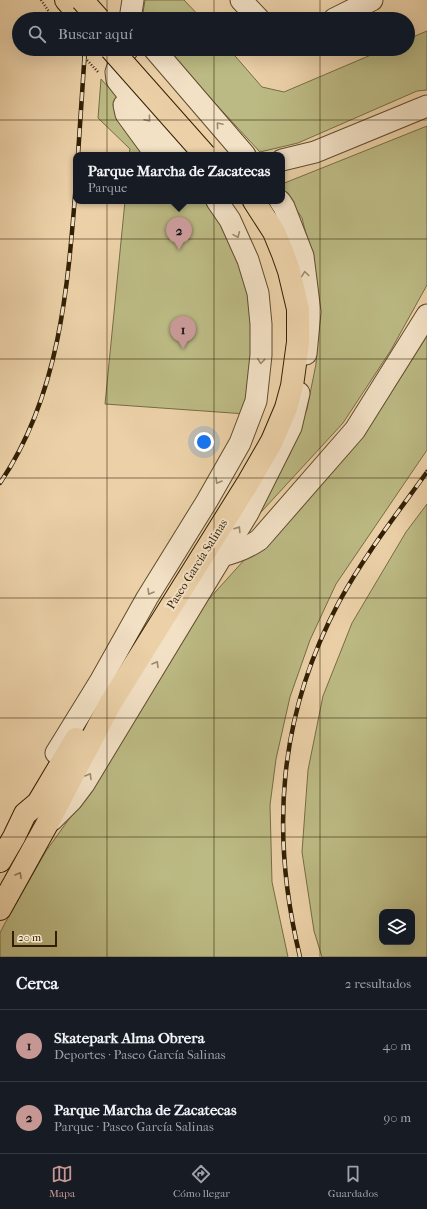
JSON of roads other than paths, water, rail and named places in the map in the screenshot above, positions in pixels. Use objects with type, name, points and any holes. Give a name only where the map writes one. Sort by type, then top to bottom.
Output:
[{"type":"main road","points":[[66,0],[77,12]]},
{"type":"main road","points":[[82,0],[93,12]]},
{"type":"main road","points":[[117,56],[202,152]]},
{"type":"main road","points":[[133,56],[215,152]]},
{"type":"main road","name":"Paseo García Salinas","points":[[0,909],[46,826],[106,700],[181,572],[257,448],[266,430],[282,381],[287,355],[287,308],[284,288],[275,259],[262,232],[244,204]]},
{"type":"main road","name":"Paseo García Salinas","points":[[0,861],[25,814],[38,803],[253,474],[272,441],[288,400],[292,386],[298,342],[298,309],[289,271],[283,254],[274,232],[256,204]]},
{"type":"street","points":[[131,12],[133,0]]},
{"type":"street","points":[[241,0],[253,12]]},
{"type":"street","points":[[348,12],[372,0]]},
{"type":"street","points":[[123,56],[116,72],[121,84],[148,120],[178,152]]},
{"type":"street","points":[[160,56],[242,152]]},
{"type":"street","points":[[121,84],[126,114],[154,152]]},
{"type":"street","points":[[285,159],[315,152],[427,106]]},
{"type":"street","points":[[25,814],[37,784],[101,680],[147,598],[240,443],[256,401],[262,355],[258,293],[248,260],[230,220],[219,204]]},
{"type":"street","points":[[46,826],[72,800],[84,784],[248,513],[291,427],[303,378],[310,305],[303,256],[282,204]]},
{"type":"street","points":[[221,556],[246,548],[259,540],[355,430],[427,315]]},
{"type":"railway","points":[[88,12],[89,0]]},
{"type":"railway","points":[[78,152],[85,56]]},
{"type":"railway","points":[[0,483],[20,449],[36,413],[48,377],[58,339],[64,300],[74,204]]},
{"type":"railway","points":[[300,957],[291,911],[285,865],[283,820],[285,776],[292,732],[303,688],[319,645],[339,602],[359,568],[427,472]]},
{"type":"place","name":"Parque Marcha de Zacatecas","points":[[179,250]]},
{"type":"place","name":"Skatepark Alma Obrera","points":[[183,349]]}]
